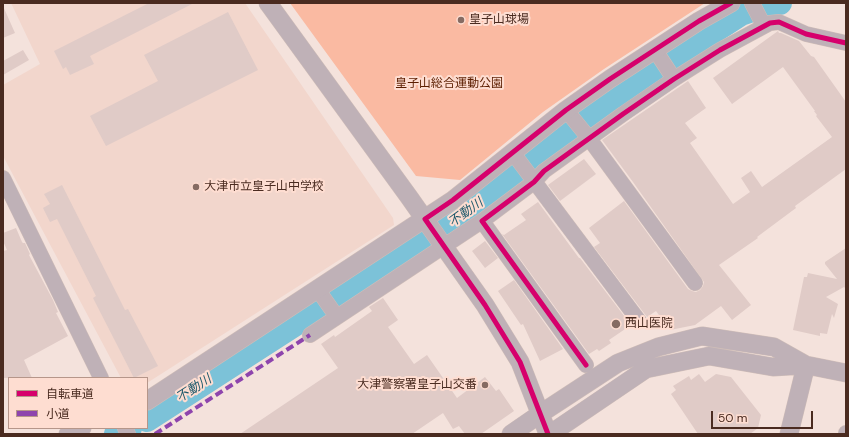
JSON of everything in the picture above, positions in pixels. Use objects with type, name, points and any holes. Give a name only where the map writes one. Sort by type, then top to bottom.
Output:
[{"type":"street","points":[[268,3],[485,305],[520,362],[549,434],[646,370],[709,356],[773,367],[806,365],[846,373]]},
{"type":"street","points":[[148,400],[318,290],[427,223],[453,200],[567,110],[610,79],[699,21],[731,3]]},
{"type":"street","points":[[752,3],[763,26]]},
{"type":"street","points":[[310,335],[482,221],[534,181],[544,171],[674,78],[770,22],[779,22],[806,34],[846,43]]},
{"type":"street","points":[[655,50],[674,78]]},
{"type":"street","points":[[567,110],[695,282]]},
{"type":"street","points":[[513,153],[639,321]]},
{"type":"street","points":[[3,178],[101,377]]},
{"type":"street","points":[[482,221],[586,365]]},
{"type":"street","points":[[318,290],[337,317]]},
{"type":"street","points":[[511,434],[618,363],[658,346],[702,336],[774,347],[806,365]]},
{"type":"street","points":[[789,434],[806,365]]},
{"type":"street","points":[[68,434],[80,429]]},
{"type":"shaded area","name":"大津市立皇子山中学校","points":[[11,3],[245,3],[393,218],[394,225],[148,382],[148,377],[120,377],[3,156],[3,85],[40,64]]},
{"type":"green space","name":"皇子山総合運動公園","points":[[290,3],[705,3],[604,69],[543,112],[460,180],[416,176]]},
{"type":"building","points":[[149,3],[194,3],[90,56],[94,64],[70,75],[66,67],[63,69],[54,51]]},
{"type":"building","points":[[3,6],[15,33],[3,38]]},
{"type":"building","points":[[228,12],[258,70],[106,146],[90,116],[158,81],[144,55]]},
{"type":"building","points":[[778,31],[779,33],[799,41],[811,56],[814,57],[846,102],[846,169],[795,206],[796,208],[757,237],[758,238],[719,265],[751,305],[732,320],[721,306],[695,325],[670,330],[656,311],[647,317],[594,247],[600,243],[589,228],[624,201],[688,289],[696,292],[700,290],[704,282],[602,140],[688,81],[706,108],[685,123],[697,138],[690,143],[733,204],[750,192],[741,178],[751,171],[762,187],[832,137],[783,67],[732,104],[713,78]]},
{"type":"building","points":[[23,50],[29,60],[3,75],[3,61]]},
{"type":"building","points":[[584,159],[596,174],[560,201],[548,185]]},
{"type":"building","points":[[62,185],[125,310],[128,309],[158,366],[133,377],[93,298],[96,296],[57,219],[50,222],[43,208],[50,204],[44,194]]},
{"type":"building","points":[[538,202],[631,325],[609,340],[611,343],[599,351],[597,349],[589,354],[502,234],[504,235],[526,220],[521,214]]},
{"type":"building","points":[[16,228],[53,300],[58,312],[56,313],[68,336],[24,360],[32,377],[3,378],[3,251],[7,250],[3,241],[3,233]]},
{"type":"building","points":[[485,241],[498,258],[485,268],[472,251]]},
{"type":"building","points":[[846,248],[846,289],[844,287],[826,297],[838,304],[834,318],[832,314],[827,334],[820,333],[820,336],[793,330],[804,277],[807,277],[808,273],[837,279],[825,262]]},
{"type":"building","points":[[514,280],[563,349],[540,361],[523,324],[521,325],[498,291]]},
{"type":"building","points":[[383,298],[398,320],[388,327],[414,364],[427,355],[457,398],[485,377],[496,391],[499,389],[514,411],[481,434],[465,434],[459,426],[453,429],[443,413],[412,434],[240,434],[338,368],[321,344],[334,335],[335,337],[372,311],[369,307]]},
{"type":"building","points":[[699,374],[705,382],[716,374],[731,377],[761,415],[758,428],[750,434],[698,434],[671,394],[676,390],[673,386],[689,376],[691,380]]},
{"type":"waterway","name":"不動川","points":[[148,419],[465,215],[588,117],[644,77],[741,14],[767,5],[780,3]]},
{"type":"waterway","name":"不動川","points":[[116,434],[128,429]]},
{"type":"marked path","points":[[155,434],[310,335]]},
{"type":"cycle path","points":[[548,434],[520,362],[485,305],[425,219],[453,200],[566,110],[610,79],[699,21],[731,3]]},
{"type":"cycle path","points":[[586,365],[482,221],[534,182],[544,171],[623,114],[720,50],[770,23],[779,22],[806,34],[846,43]]},
{"type":"place","name":"皇子山球場","points":[[461,20]]},
{"type":"place","name":"大津市立皇子山中学校","points":[[196,187]]},
{"type":"place","name":"西山医院","points":[[616,324]]},
{"type":"place","name":"大津警察署皇子山交番","points":[[485,385]]}]
